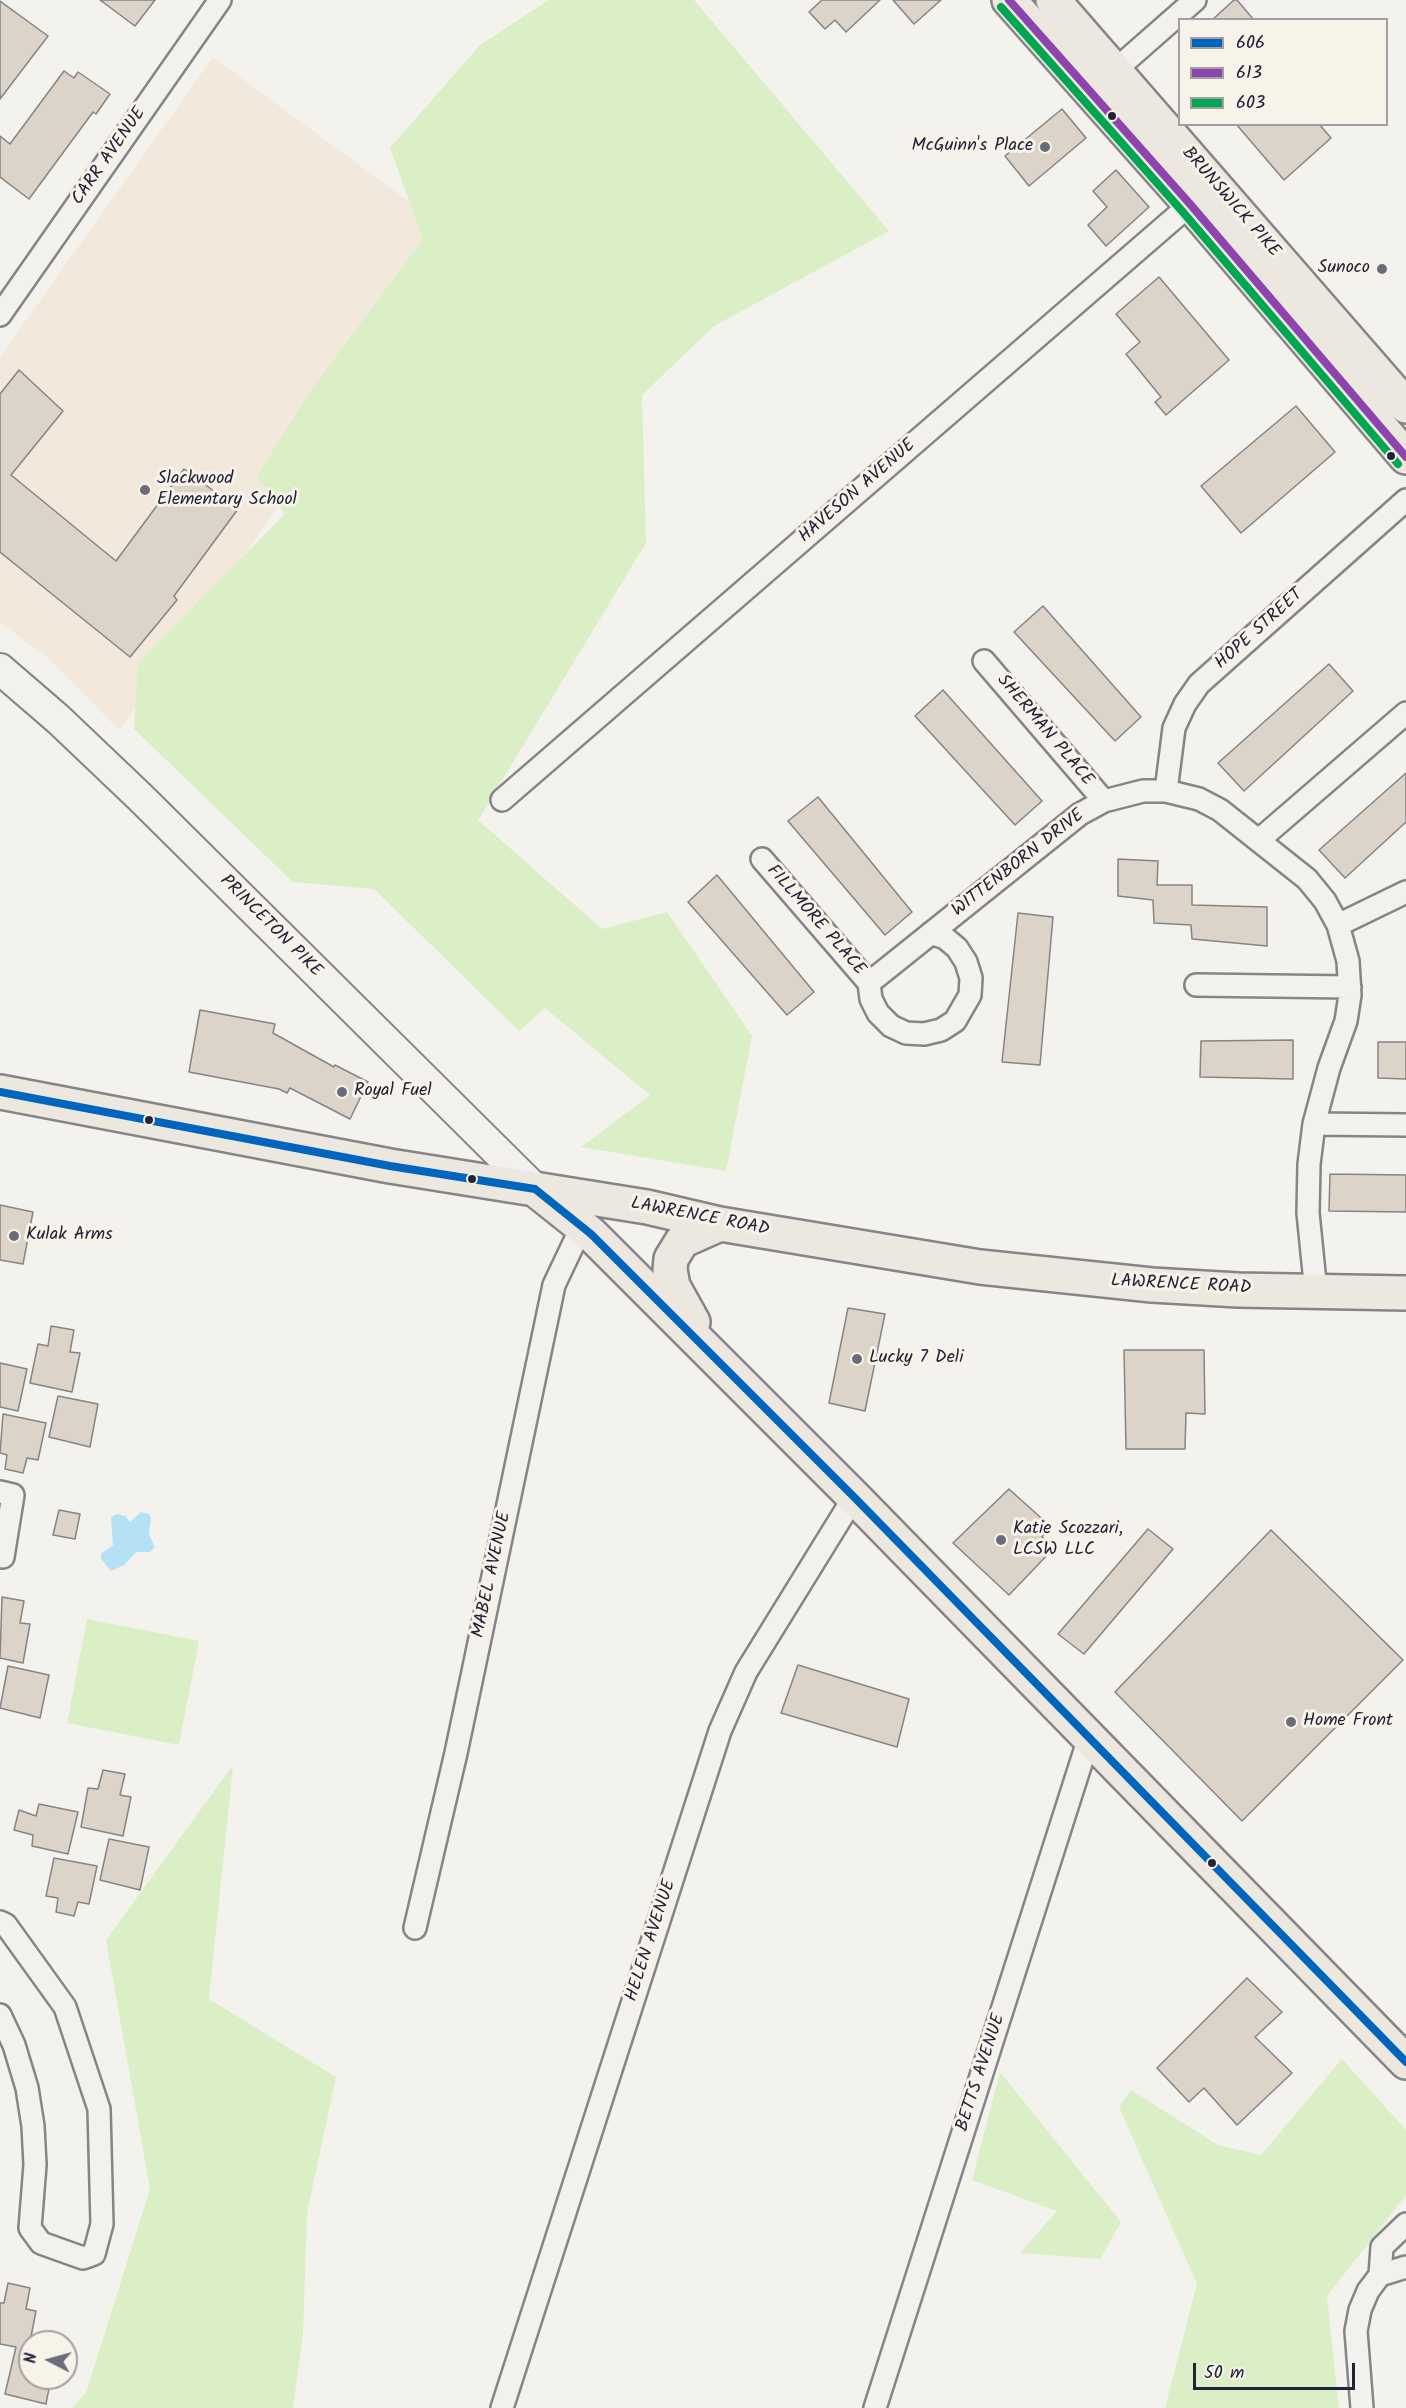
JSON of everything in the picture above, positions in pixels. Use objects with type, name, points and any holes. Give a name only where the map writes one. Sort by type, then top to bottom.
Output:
[{"type":"main road","name":"BRUNSWICK PIKE","points":[[1009,0],[1090,91],[1202,194],[1406,406]]},
{"type":"main road","name":"BRUNSWICK PIKE","points":[[1053,0],[1115,71],[1202,194],[1406,457]]},
{"type":"main road","name":"PRINCETON PIKE","points":[[0,669],[58,719],[140,797],[535,1189]]},
{"type":"main road","name":"LAWRENCE ROAD","points":[[0,1092],[260,1142],[647,1207],[720,1224],[969,1266],[1066,1278],[1203,1288],[1406,1293]]},
{"type":"main road","points":[[535,1189],[582,1226],[854,1497],[1406,2062]]},
{"type":"main road","points":[[714,1358],[679,1298],[670,1270],[671,1259],[682,1241],[720,1224]]},
{"type":"street","name":"CARR AVENUE","points":[[0,315],[220,0]]},
{"type":"street","points":[[1090,91],[1195,0]]},
{"type":"street","name":"HAVESON AVENUE","points":[[502,800],[1202,194]]},
{"type":"street","name":"HOPE STREET","points":[[1166,791],[1174,728],[1185,704],[1199,684],[1406,500]]},
{"type":"street","name":"SHERMAN PLACE","points":[[984,661],[1104,801]]},
{"type":"street","points":[[1259,840],[1406,713]]},
{"type":"street","name":"WITTENBORN DRIVE","points":[[869,983],[1080,814],[1104,801],[1143,791],[1166,791],[1199,799],[1221,810],[1307,879],[1325,901],[1338,925],[1348,961],[1350,987],[1346,1021],[1329,1068],[1314,1124],[1309,1164],[1308,1213],[1316,1292]]},
{"type":"street","name":"FILLMORE PLACE","points":[[762,859],[869,983]]},
{"type":"street","points":[[1338,925],[1406,892]]},
{"type":"street","points":[[869,983],[871,999],[878,1013],[891,1026],[906,1033],[924,1034],[941,1030],[955,1021],[970,995],[971,978],[966,962],[957,948],[945,938],[931,933]]},
{"type":"street","points":[[1196,985],[1350,987]]},
{"type":"street","points":[[1314,1124],[1406,1125]]},
{"type":"street","name":"MABEL AVENUE","points":[[415,1928],[456,1753],[554,1285],[582,1226]]},
{"type":"street","points":[[0,1492],[13,1495],[3,1557],[0,1556]]},
{"type":"street","name":"HELEN AVENUE","points":[[502,2408],[720,1731],[746,1672],[854,1497]]},
{"type":"street","name":"BETTS AVENUE","points":[[875,2408],[1089,1738]]},
{"type":"street","points":[[0,1922],[6,1925],[65,2007],[99,2109],[102,2224],[94,2254],[83,2258],[41,2243],[30,2228],[35,2165],[33,2126],[27,2088],[14,2045],[0,2015]]},
{"type":"street","points":[[1380,2276],[1382,2247],[1406,2224]]},
{"type":"street","points":[[1362,2408],[1356,2331],[1360,2310],[1368,2291],[1380,2276],[1406,2267]]},
{"type":"shaded area","name":"Slackwood Elementary School","points":[[213,57],[466,244],[119,730],[49,659],[0,622],[0,357]]},
{"type":"green space","points":[[549,0],[694,0],[889,231],[714,326],[642,395],[646,543],[478,820],[602,929],[667,912],[752,1036],[726,1171],[581,1147],[650,1095],[545,1008],[519,1031],[374,889],[293,882],[134,729],[138,663],[285,514],[257,476],[309,393],[423,239],[390,148],[480,45]]},
{"type":"green space","points":[[87,1619],[199,1641],[179,1745],[67,1723]]},
{"type":"green space","points":[[233,1765],[209,1999],[336,2077],[307,2213],[303,2334],[293,2408],[72,2408],[86,2393],[150,2189],[106,1940]]},
{"type":"green space","points":[[1342,2059],[1406,2130],[1406,2195],[1327,2296],[1339,2408],[1165,2408],[1197,2284],[1119,2107],[1131,2090],[1218,2145],[1261,2155]]},
{"type":"green space","points":[[1000,2072],[1121,2222],[1100,2259],[1020,2253],[1057,2211],[972,2180]]},
{"type":"water","points":[[141,1512],[149,1514],[151,1518],[149,1535],[155,1547],[150,1552],[136,1552],[124,1565],[111,1571],[101,1559],[101,1554],[113,1545],[111,1517],[117,1514],[125,1516],[130,1522]]},
{"type":"building","points":[[100,0],[155,0],[135,26]]},
{"type":"building","points":[[822,0],[880,0],[846,32],[835,20],[825,29],[809,12]]},
{"type":"building","points":[[893,0],[941,0],[914,24]]},
{"type":"building","points":[[1234,0],[1237,0],[1252,18],[1214,18]]},
{"type":"building","points":[[0,1],[48,36],[0,99]]},
{"type":"building","points":[[64,71],[74,78],[78,72],[110,94],[96,114],[93,112],[29,199],[0,177],[0,136],[10,144]]},
{"type":"building","name":"McGuinn's Place","points":[[1062,109],[1086,138],[1029,186],[1005,156]]},
{"type":"building","points":[[1238,126],[1321,126],[1331,138],[1284,180]]},
{"type":"building","points":[[1116,170],[1149,207],[1106,246],[1088,225],[1107,207],[1093,191]]},
{"type":"building","points":[[1159,277],[1229,360],[1166,415],[1155,402],[1161,397],[1126,354],[1140,342],[1116,314]]},
{"type":"building","points":[[19,370],[63,411],[11,475],[116,561],[184,469],[238,509],[174,596],[177,600],[130,657],[0,552],[0,394]]},
{"type":"building","points":[[1296,406],[1335,452],[1241,533],[1201,486]]},
{"type":"building","points":[[1043,606],[1141,717],[1115,741],[1014,632]]},
{"type":"building","points":[[1329,664],[1353,691],[1244,791],[1218,763]]},
{"type":"building","points":[[943,690],[1042,801],[1015,825],[915,716]]},
{"type":"building","points":[[1406,773],[1406,822],[1345,878],[1319,850]]},
{"type":"building","points":[[818,797],[912,912],[885,935],[788,821]]},
{"type":"building","points":[[1118,859],[1158,861],[1157,885],[1192,885],[1192,905],[1267,907],[1267,946],[1192,939],[1191,925],[1154,923],[1153,900],[1118,896]]},
{"type":"building","points":[[717,875],[814,992],[787,1015],[688,902]]},
{"type":"building","points":[[1018,913],[1053,917],[1040,1065],[1002,1062]]},
{"type":"building","points":[[200,1010],[275,1024],[273,1033],[334,1067],[335,1065],[368,1082],[350,1119],[290,1088],[287,1093],[279,1089],[189,1072]]},
{"type":"building","points":[[1293,1040],[1293,1079],[1200,1077],[1201,1041]]},
{"type":"building","points":[[1378,1042],[1406,1042],[1406,1079],[1378,1078]]},
{"type":"building","points":[[1330,1174],[1406,1175],[1406,1212],[1329,1211]]},
{"type":"building","name":"Kulak Arms","points":[[0,1205],[33,1212],[23,1264],[0,1260]]},
{"type":"building","name":"Lucky 7 Deli","points":[[848,1308],[885,1314],[865,1411],[829,1403]]},
{"type":"building","points":[[51,1326],[74,1330],[70,1352],[80,1353],[72,1392],[30,1383],[38,1344],[48,1346]]},
{"type":"building","points":[[1124,1350],[1204,1350],[1205,1414],[1186,1413],[1185,1449],[1126,1449]]},
{"type":"building","points":[[0,1363],[27,1369],[18,1411],[0,1407]]},
{"type":"building","points":[[58,1396],[98,1404],[90,1447],[49,1437]]},
{"type":"building","points":[[3,1414],[46,1423],[38,1460],[27,1458],[23,1473],[5,1469],[7,1455],[0,1453]]},
{"type":"building","name":"Katie Scozzari, LCSW LLC","points":[[1009,1489],[1050,1526],[1042,1537],[1054,1548],[1009,1595],[953,1543]]},
{"type":"building","points":[[59,1510],[80,1514],[75,1539],[53,1535]]},
{"type":"building","points":[[1148,1529],[1173,1549],[1084,1654],[1058,1634]]},
{"type":"building","points":[[1271,1530],[1403,1660],[1242,1821],[1115,1692]]},
{"type":"building","points":[[2,1597],[24,1601],[20,1623],[30,1624],[23,1663],[0,1658]]},
{"type":"building","points":[[798,1665],[909,1699],[897,1747],[781,1713]]},
{"type":"building","points":[[8,1666],[49,1675],[40,1718],[0,1708]]},
{"type":"building","points":[[103,1770],[125,1774],[120,1795],[131,1797],[123,1836],[81,1827],[88,1788],[98,1789]]},
{"type":"building","points":[[39,1804],[78,1812],[68,1854],[32,1846],[33,1835],[14,1830],[19,1810],[36,1816]]},
{"type":"building","points":[[109,1839],[149,1847],[140,1890],[100,1880]]},
{"type":"building","points":[[54,1858],[97,1866],[89,1904],[78,1902],[74,1916],[56,1912],[58,1898],[46,1896]]},
{"type":"building","points":[[1247,1978],[1282,2012],[1255,2037],[1292,2073],[1237,2125],[1204,2088],[1189,2102],[1157,2068]]},
{"type":"building","points":[[8,2283],[30,2288],[26,2309],[36,2311],[32,2330],[18,2330],[18,2390],[49,2390],[46,2404],[5,2394],[16,2347],[0,2344],[0,2303],[4,2303]]},
{"type":"transit line","name":"613","points":[[1009,0],[1190,204],[1406,457]]},
{"type":"transit line","name":"603","points":[[1001,7],[1182,211],[1398,464]]},
{"type":"transit line","name":"606","points":[[0,1092],[390,1166],[535,1189],[591,1234],[854,1497],[1406,2062]]},
{"type":"place","name":"McGuinn's Place","points":[[1045,147]]},
{"type":"place","name":"Sunoco","points":[[1382,269]]},
{"type":"place","name":"Slackwood Elementary School","points":[[145,490]]},
{"type":"place","name":"Royal Fuel","points":[[342,1092]]},
{"type":"place","name":"Kulak Arms","points":[[14,1236]]},
{"type":"place","name":"Lucky 7 Deli","points":[[857,1359]]},
{"type":"place","name":"Katie Scozzari, LCSW LLC","points":[[1001,1540]]},
{"type":"place","name":"Home Front","points":[[1291,1722]]}]
